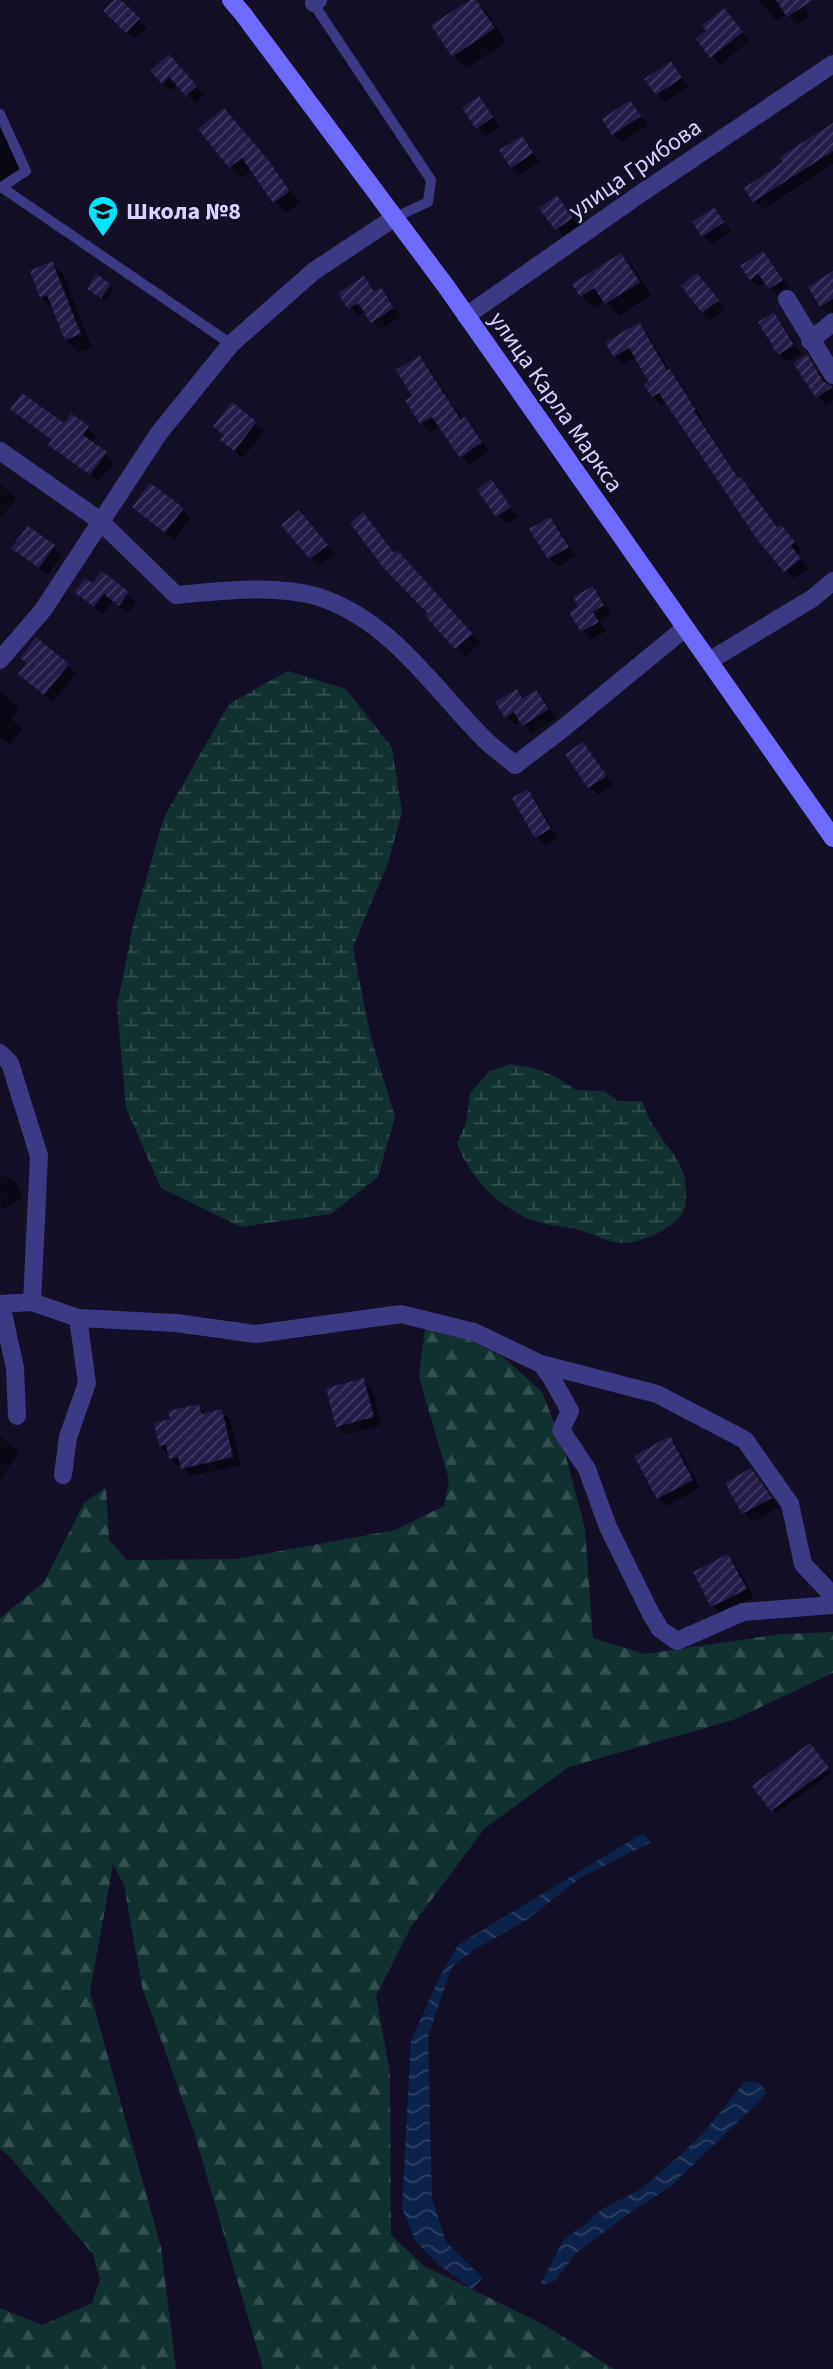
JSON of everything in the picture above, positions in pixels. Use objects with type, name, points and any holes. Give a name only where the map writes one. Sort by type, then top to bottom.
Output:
[{"type":"main road","name":"улица Карла Маркса","points":[[231,0],[445,285],[833,838]]},
{"type":"street","name":"улица Грибова","points":[[466,316],[833,64]]},
{"type":"street","points":[[0,660],[43,610],[99,520],[159,433],[231,344],[314,271],[394,218]]},
{"type":"street","points":[[787,299],[833,375]]},
{"type":"street","points":[[810,341],[833,322]]},
{"type":"street","points":[[0,451],[99,520],[176,595],[262,589],[317,597],[349,610],[393,639],[488,742],[515,765],[685,628]]},
{"type":"street","points":[[709,661],[813,598],[833,581]]},
{"type":"street","points":[[0,1053],[9,1063],[39,1156],[33,1302]]},
{"type":"street","points":[[16,1416],[15,1368],[1,1304],[33,1302],[78,1318],[176,1323],[256,1334],[401,1314],[474,1332],[541,1364],[657,1394],[744,1440],[790,1504],[803,1563],[833,1596]]},
{"type":"street","points":[[63,1475],[68,1437],[87,1383],[78,1318]]},
{"type":"street","points":[[541,1364],[570,1411],[561,1430],[587,1469],[608,1527],[660,1629],[677,1641],[743,1612],[833,1605]]},
{"type":"lane","points":[[314,1],[431,180],[428,202],[394,218]]},
{"type":"lane","points":[[0,114],[26,171],[0,187],[231,344]]},
{"type":"green space","points":[[288,671],[346,689],[392,748],[402,812],[388,863],[353,947],[370,1034],[395,1117],[378,1177],[331,1214],[241,1227],[161,1188],[126,1108],[117,1007],[133,925],[164,817],[229,704]]},
{"type":"green space","points":[[511,1064],[534,1068],[556,1077],[576,1090],[604,1091],[618,1101],[642,1101],[651,1122],[677,1159],[684,1177],[686,1202],[679,1217],[654,1235],[622,1243],[533,1220],[509,1208],[490,1193],[467,1165],[457,1143],[466,1123],[470,1093],[490,1071]]},
{"type":"green space","points":[[425,1328],[453,1332],[502,1356],[542,1392],[564,1449],[585,1529],[593,1638],[645,1654],[781,1634],[833,1632],[833,1673],[733,1720],[569,1767],[485,1828],[411,1927],[376,1996],[390,2073],[391,2235],[424,2266],[541,2323],[614,2369],[263,2369],[194,2132],[142,1987],[124,1885],[113,1864],[90,1992],[161,2247],[176,2369],[0,2369],[0,2308],[42,2325],[92,2303],[100,2280],[93,2254],[0,2149],[0,1618],[44,1582],[84,1503],[106,1487],[109,1540],[127,1560],[236,1559],[395,1530],[444,1506],[449,1480],[419,1377]]},
{"type":"water","points":[[643,1833],[651,1842],[580,1878],[528,1919],[474,1950],[452,1967],[428,2036],[432,2198],[446,2242],[483,2278],[472,2289],[439,2265],[416,2242],[402,2208],[411,2041],[440,1976],[458,1945]]},
{"type":"water","points":[[755,2081],[762,2085],[766,2093],[761,2100],[670,2187],[576,2253],[555,2281],[540,2285],[564,2239],[602,2209],[641,2189],[683,2153],[710,2125],[744,2082]]},
{"type":"building","points":[[114,0],[121,0],[140,18],[126,33],[103,11]]},
{"type":"building","points":[[470,0],[476,0],[495,28],[452,57],[431,25]]},
{"type":"building","points":[[776,0],[813,0],[787,17]]},
{"type":"building","points":[[724,8],[743,32],[710,58],[696,39],[706,31],[702,25]]},
{"type":"building","points":[[169,54],[197,86],[186,96],[169,77],[162,84],[150,71]]},
{"type":"building","points":[[671,61],[682,78],[656,95],[644,79]]},
{"type":"building","points":[[479,96],[493,117],[476,129],[462,108]]},
{"type":"building","points":[[630,100],[641,116],[612,135],[602,119]]},
{"type":"building","points":[[224,108],[269,161],[290,191],[273,203],[242,158],[229,168],[198,129]]},
{"type":"building","points":[[833,123],[833,151],[753,202],[744,188],[783,162],[780,157]]},
{"type":"building","points":[[522,136],[533,153],[511,168],[499,150]]},
{"type":"building","points":[[557,195],[573,218],[555,230],[539,208]]},
{"type":"building","points":[[714,207],[724,222],[702,237],[692,222]]},
{"type":"building","points":[[763,251],[783,280],[769,289],[758,274],[750,280],[740,266]]},
{"type":"building","points":[[621,253],[640,282],[605,304],[594,288],[580,297],[572,284]]},
{"type":"building","points":[[52,261],[81,334],[65,340],[47,295],[40,298],[30,271]]},
{"type":"building","points":[[833,271],[833,299],[820,307],[808,287]]},
{"type":"building","points":[[697,273],[719,300],[702,313],[681,286]]},
{"type":"building","points":[[96,274],[111,284],[101,298],[87,289]]},
{"type":"building","points":[[364,276],[374,291],[381,287],[394,308],[371,323],[358,303],[348,309],[338,293]]},
{"type":"building","points":[[774,312],[794,345],[778,355],[758,322]]},
{"type":"building","points":[[639,322],[667,370],[670,369],[739,479],[741,477],[777,527],[781,525],[795,542],[791,546],[801,559],[784,572],[759,542],[659,393],[652,397],[644,385],[649,382],[629,348],[614,357],[605,343]]},
{"type":"building","points":[[807,354],[823,381],[832,387],[816,398],[793,363]]},
{"type":"building","points":[[420,356],[461,420],[465,417],[482,442],[460,458],[432,417],[420,424],[405,400],[412,396],[396,370]]},
{"type":"building","points":[[22,393],[64,423],[71,413],[89,426],[83,435],[107,452],[90,475],[48,445],[52,440],[10,409]]},
{"type":"building","points":[[232,402],[257,422],[234,451],[220,440],[224,435],[213,426]]},
{"type":"building","points":[[491,479],[511,507],[496,517],[477,490]]},
{"type":"building","points":[[150,483],[184,508],[165,533],[132,507]]},
{"type":"building","points":[[299,510],[328,545],[310,559],[281,525]]},
{"type":"building","points":[[363,512],[394,553],[397,550],[473,634],[455,649],[425,616],[428,614],[382,566],[350,523]]},
{"type":"building","points":[[550,517],[569,547],[548,559],[529,529]]},
{"type":"building","points":[[28,526],[55,545],[39,568],[11,548]]},
{"type":"building","points":[[102,571],[129,592],[119,606],[104,594],[94,607],[74,592],[85,578],[92,583]]},
{"type":"building","points":[[593,586],[604,605],[593,612],[599,622],[581,632],[569,612],[578,607],[573,597]]},
{"type":"building","points":[[36,637],[69,664],[44,695],[18,674],[27,663],[20,658]]},
{"type":"building","points":[[517,689],[522,699],[536,690],[549,709],[522,726],[514,712],[505,718],[495,702]]},
{"type":"building","points":[[583,742],[607,776],[588,788],[565,754]]},
{"type":"building","points":[[528,789],[551,829],[535,838],[512,798]]},
{"type":"building","points":[[364,1378],[374,1417],[336,1427],[326,1388]]},
{"type":"building","points":[[199,1404],[202,1414],[222,1409],[233,1457],[181,1469],[178,1457],[169,1459],[166,1445],[159,1446],[154,1423],[170,1419],[168,1411]]},
{"type":"building","points":[[670,1436],[693,1480],[657,1499],[634,1456]]},
{"type":"building","points":[[751,1468],[772,1498],[742,1514],[725,1483]]},
{"type":"building","points":[[728,1554],[747,1589],[711,1607],[693,1572]]},
{"type":"building","points":[[810,1743],[829,1768],[771,1811],[752,1786]]},
{"type":"place","name":"Школа №8","points":[[103,238]]}]
